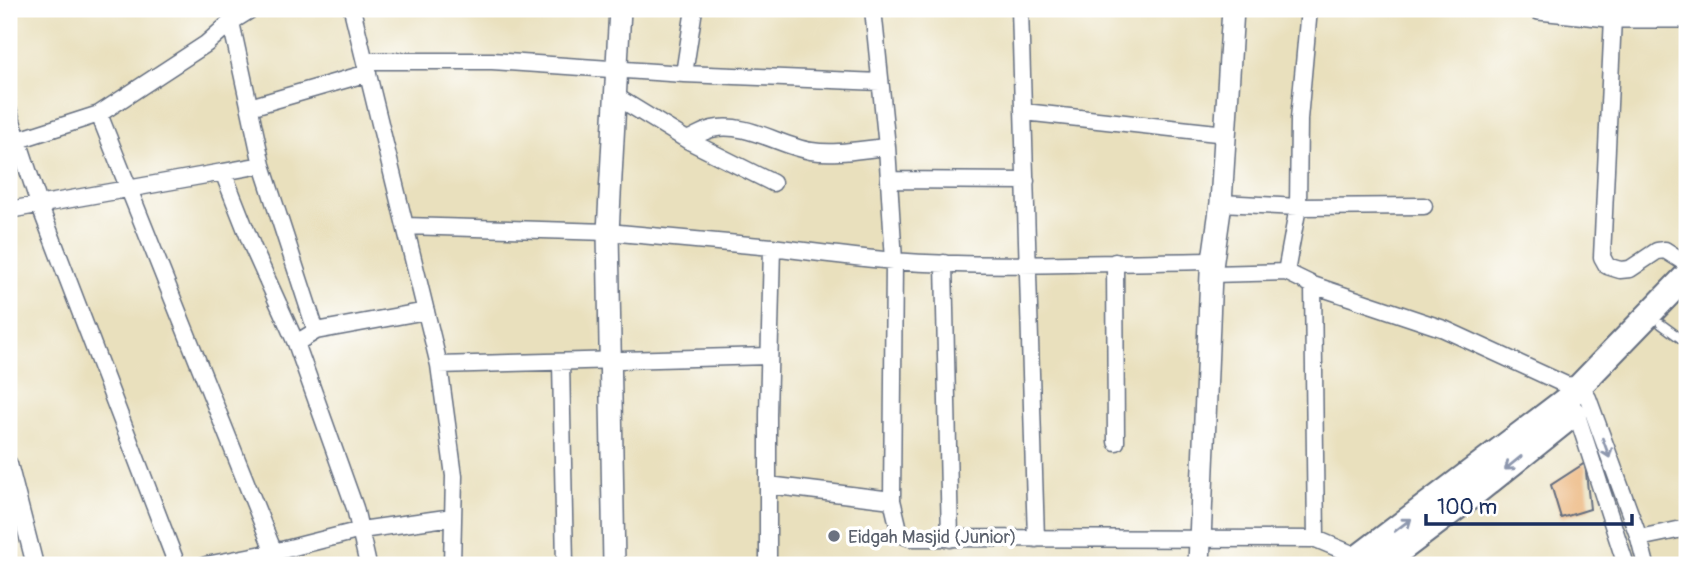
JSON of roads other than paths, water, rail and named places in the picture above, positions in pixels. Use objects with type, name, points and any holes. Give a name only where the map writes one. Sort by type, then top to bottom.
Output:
[{"type":"main road","points":[[1377,562],[1575,396],[1687,275]]},
{"type":"main road","points":[[1377,562],[1661,324],[1687,299]]},
{"type":"street","points":[[13,142],[99,114],[206,44],[231,16],[252,9]]},
{"type":"street","points":[[352,9],[439,365],[454,476],[452,565]]},
{"type":"street","points":[[614,565],[608,232],[619,69],[620,9]]},
{"type":"street","points":[[684,74],[694,9]]},
{"type":"street","points":[[873,9],[887,147],[894,261],[892,500],[900,534],[910,538],[950,539],[1316,539],[1377,562]]},
{"type":"street","points":[[1020,9],[1036,539]]},
{"type":"street","points":[[1199,565],[1212,267],[1221,203],[1233,9]]},
{"type":"street","points":[[1286,272],[1298,207],[1299,119],[1309,9]]},
{"type":"street","points":[[1539,9],[1687,17]]},
{"type":"street","points":[[1617,14],[1602,257],[1607,266],[1619,270],[1630,269],[1657,251],[1665,250],[1687,264]]},
{"type":"street","points":[[231,16],[262,165],[316,331]]},
{"type":"street","points":[[250,107],[367,67],[492,61],[684,74],[880,82]]},
{"type":"street","points":[[617,97],[687,140],[773,183]]},
{"type":"street","points":[[9,112],[13,142],[177,565]]},
{"type":"street","points":[[1024,112],[1226,134]]},
{"type":"street","points":[[99,114],[277,559]]},
{"type":"street","points":[[687,140],[712,129],[727,128],[812,151],[837,152],[887,147]]},
{"type":"street","points":[[9,210],[262,165]]},
{"type":"street","points":[[223,172],[253,248],[296,343],[361,530],[368,565]]},
{"type":"street","points":[[889,180],[1026,181]]},
{"type":"street","points":[[1221,203],[1298,207],[1424,206]]},
{"type":"street","points":[[405,226],[608,232],[894,261],[1028,265],[1115,262],[1286,272],[1314,285],[1444,330],[1575,396],[1639,538],[1646,565]]},
{"type":"street","points":[[768,565],[772,247]]},
{"type":"street","points":[[1115,262],[1116,442]]},
{"type":"street","points":[[944,263],[950,539]]},
{"type":"street","points":[[1314,285],[1316,539]]},
{"type":"street","points":[[296,343],[316,331],[426,311]]},
{"type":"street","points":[[439,365],[769,356]]},
{"type":"street","points":[[561,362],[565,565]]},
{"type":"street","points":[[1575,396],[1626,565]]},
{"type":"street","points":[[9,464],[35,565]]},
{"type":"street","points":[[768,485],[892,500]]},
{"type":"street","points":[[206,565],[277,559],[361,530],[453,517]]},
{"type":"street","points":[[1639,538],[1687,528]]},
{"type":"lane","points":[[1661,324],[1687,343]]},
{"type":"place","name":"Eidgah Masjid (Junior)","points":[[834,536]]}]
